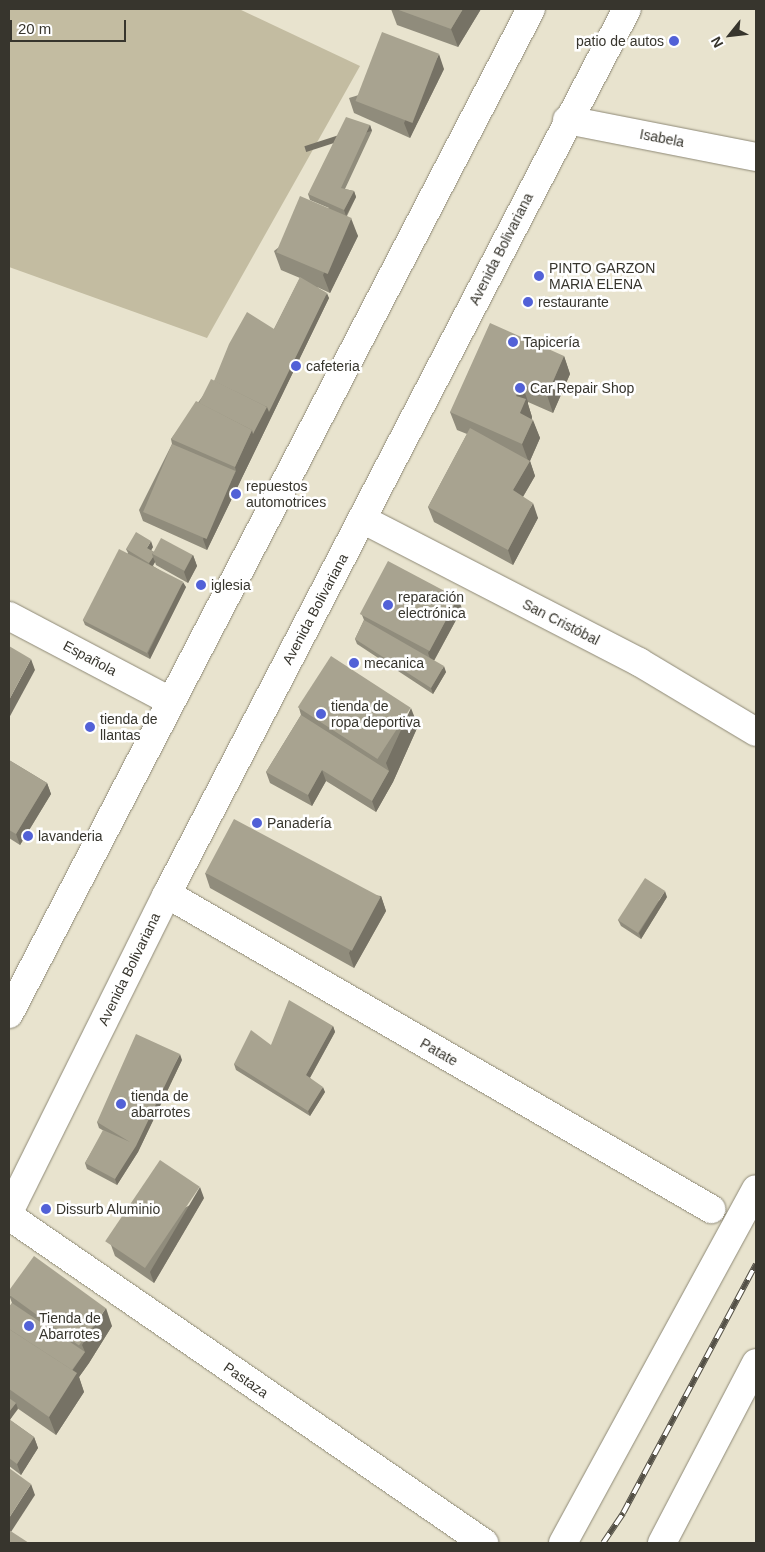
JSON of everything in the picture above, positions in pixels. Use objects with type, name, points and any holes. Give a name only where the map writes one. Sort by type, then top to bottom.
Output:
[{"type":"street","points":[[9,1014],[531,9]]},
{"type":"street","name":"Avenida Bolivariana","points":[[9,1214],[167,894],[362,520],[567,120],[627,9]]},
{"type":"street","name":"Isabela","points":[[567,120],[756,157]]},
{"type":"street","name":"San Cristóbal","points":[[362,520],[639,662],[756,732]]},
{"type":"street","name":"Española","points":[[9,616],[170,701]]},
{"type":"street","name":"Patate","points":[[167,894],[711,1209]]},
{"type":"street","points":[[563,1543],[756,1189]]},
{"type":"street","name":"Pastaza","points":[[9,1214],[484,1543]]},
{"type":"street","points":[[662,1543],[756,1363]]},
{"type":"shaded area","points":[[9,9],[239,9],[360,66],[207,338],[9,267]]},
{"type":"building","points":[[396,9],[463,9],[451,29]]},
{"type":"building","points":[[382,32],[439,54],[412,123],[355,101]]},
{"type":"building","points":[[346,117],[370,125],[341,188],[354,191],[344,210],[308,194]]},
{"type":"building","points":[[300,196],[352,218],[328,274],[276,252]]},
{"type":"building","points":[[300,277],[327,293],[269,412],[267,407],[214,381],[229,344],[247,312],[274,329]]},
{"type":"building","name":"Car Repair Shop","points":[[490,323],[564,356],[547,395],[522,384],[516,396],[526,399],[520,413],[533,420],[522,444],[450,412]]},
{"type":"building","points":[[211,379],[267,407],[253,434],[252,430],[199,403]]},
{"type":"building","points":[[196,401],[252,430],[235,467],[171,439]]},
{"type":"building","points":[[470,428],[530,461],[513,490],[533,503],[508,550],[428,507]]},
{"type":"building","points":[[172,444],[236,471],[207,539],[143,512]]},
{"type":"building","points":[[136,532],[151,541],[147,548],[154,552],[149,563],[126,549]]},
{"type":"building","points":[[161,538],[193,555],[184,571],[153,554]]},
{"type":"building","points":[[119,549],[183,582],[147,653],[83,620]]},
{"type":"building","points":[[388,561],[458,598],[430,651],[360,614]]},
{"type":"building","points":[[364,620],[444,666],[431,688],[355,639]]},
{"type":"building","points":[[9,646],[31,659],[9,700]]},
{"type":"building","points":[[331,656],[411,708],[377,759],[298,707]]},
{"type":"building","points":[[301,715],[389,771],[372,801],[322,770],[308,795],[266,772]]},
{"type":"building","points":[[9,760],[47,783],[16,834],[9,830]]},
{"type":"building","points":[[234,819],[381,897],[352,951],[205,873]]},
{"type":"building","points":[[645,878],[665,891],[638,933],[618,920]]},
{"type":"building","points":[[289,1000],[333,1026],[306,1075],[323,1087],[308,1111],[234,1064],[251,1030],[271,1045]]},
{"type":"building","points":[[136,1034],[180,1054],[136,1146],[115,1179],[85,1163],[103,1130],[130,1142],[97,1122]]},
{"type":"building","points":[[160,1160],[200,1187],[145,1268],[105,1241]]},
{"type":"building","points":[[34,1256],[106,1308],[79,1346],[9,1295],[9,1290]]},
{"type":"building","points":[[12,1303],[85,1352],[72,1370],[9,1329],[9,1307]]},
{"type":"building","points":[[9,1329],[77,1373],[49,1417],[9,1389]]},
{"type":"building","points":[[9,1398],[16,1403],[9,1412]]},
{"type":"building","points":[[9,1419],[34,1437],[17,1464],[9,1458]]},
{"type":"building","points":[[9,1468],[31,1484],[9,1518]]},
{"type":"building","points":[[9,1530],[29,1543],[9,1543]]},
{"type":"railway","points":[[603,1543],[623,1513],[756,1264]]},
{"type":"place","name":"patio de autos","points":[[674,41]]},
{"type":"place","name":"PINTO GARZON MARIA ELENA","points":[[539,276]]},
{"type":"place","name":"restaurante","points":[[528,302]]},
{"type":"place","name":"Tapicería","points":[[513,342]]},
{"type":"place","name":"cafeteria","points":[[296,366]]},
{"type":"place","name":"Car Repair Shop","points":[[520,388]]},
{"type":"place","name":"repuestos automotrices","points":[[236,494]]},
{"type":"place","name":"iglesia","points":[[201,585]]},
{"type":"place","name":"reparación electrónica","points":[[388,605]]},
{"type":"place","name":"mecanica","points":[[354,663]]},
{"type":"place","name":"tienda de ropa deportiva","points":[[321,714]]},
{"type":"place","name":"tienda de llantas","points":[[90,727]]},
{"type":"place","name":"Panadería","points":[[257,823]]},
{"type":"place","name":"lavanderia","points":[[28,836]]},
{"type":"place","name":"tienda de abarrotes","points":[[121,1104]]},
{"type":"place","name":"Dissurb Aluminio","points":[[46,1209]]},
{"type":"place","name":"Tienda de Abarrotes","points":[[29,1326]]}]
